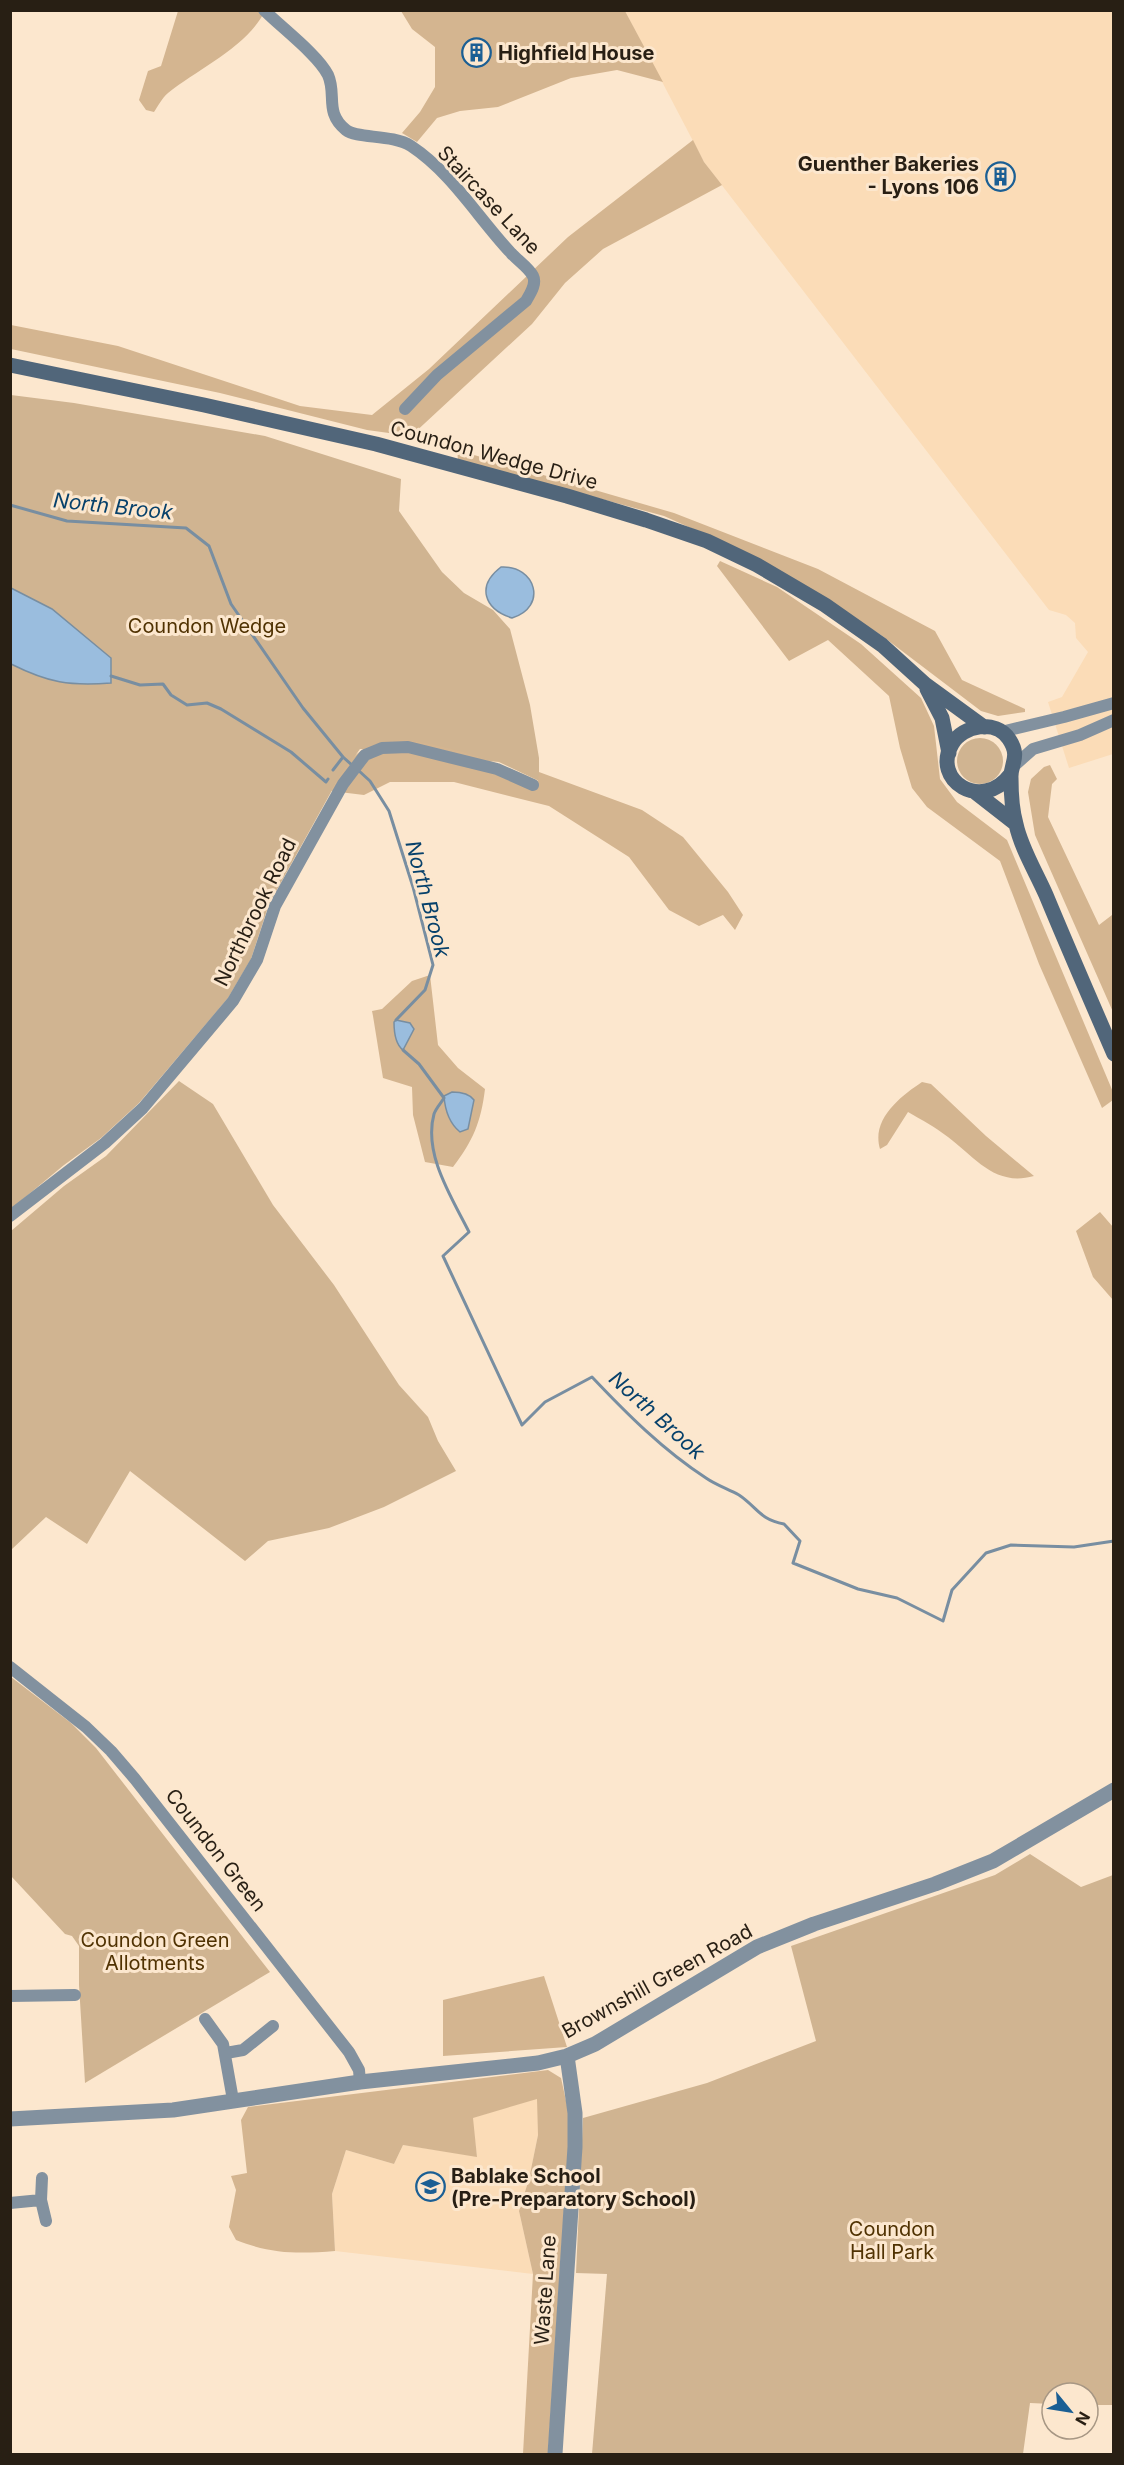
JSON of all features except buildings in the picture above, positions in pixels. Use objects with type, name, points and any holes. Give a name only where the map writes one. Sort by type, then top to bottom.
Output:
[{"type":"main road","name":"Coundon Wedge Drive","points":[[10,365],[204,405],[376,444],[567,496],[646,520],[707,542],[757,565],[816,599],[882,645],[925,684],[984,727],[1001,732],[1008,737],[1013,746],[1016,824],[1113,1054]]},
{"type":"main road","name":"Coundon Wedge Drive","points":[[925,684],[942,718],[949,753],[947,762],[952,778],[967,790],[975,792],[1016,824]]},
{"type":"main road","points":[[949,753],[959,735],[976,726],[984,727]]},
{"type":"main road","points":[[975,792],[998,789],[1013,770]]},
{"type":"street","name":"Staircase Lane","points":[[264,10],[321,64],[329,78],[331,109],[337,121],[348,132],[395,138],[411,146],[447,177],[533,276],[534,284],[526,301],[437,375],[405,409]]},
{"type":"street","points":[[1001,732],[1113,703]]},
{"type":"street","points":[[1013,770],[1033,749],[1080,735],[1113,720]]},
{"type":"street","name":"Northbrook Road","points":[[10,1216],[105,1143],[143,1108],[233,1001],[256,960],[275,906],[343,784],[365,755],[382,748],[408,747],[497,769],[533,785]]},
{"type":"street","name":"Coundon Green","points":[[10,1667],[82,1724],[111,1751],[135,1779],[349,2052],[359,2070],[360,2082]]},
{"type":"street","name":"Brownshill Green Road","points":[[10,2119],[173,2110],[360,2082],[538,2063],[567,2056],[595,2044],[757,1947],[814,1924],[934,1884],[993,1861],[1113,1790]]},
{"type":"street","points":[[10,1996],[75,1995]]},
{"type":"street","points":[[205,2019],[223,2044],[233,2100]]},
{"type":"street","points":[[226,2053],[243,2049],[273,2026]]},
{"type":"street","name":"Waste Lane","points":[[555,2454],[575,2147],[575,2113],[567,2056]]},
{"type":"street","points":[[42,2178],[41,2200],[46,2221]]},
{"type":"street","points":[[10,2203],[41,2200]]},
{"type":"shaded area","points":[[178,11],[265,11],[257,24],[234,47],[168,93],[154,112],[146,110],[139,100],[148,71],[161,66]]},
{"type":"shaded area","points":[[401,11],[625,11],[663,82],[617,70],[571,78],[498,107],[460,111],[437,118],[417,142],[402,133],[420,112],[435,87],[435,47],[412,29]]},
{"type":"shaded area","points":[[625,11],[1113,11],[1113,754],[1069,768],[1048,702],[1062,697],[1088,652],[1076,638],[1075,623],[1066,615],[1049,610],[704,162]]},
{"type":"shaded area","points":[[693,140],[704,162],[722,185],[603,249],[565,283],[532,324],[411,436],[367,430],[220,393],[11,349],[11,325],[118,346],[300,406],[372,415],[429,369],[568,237]]},
{"type":"shaded area","points":[[457,450],[674,513],[818,569],[935,631],[962,680],[1025,709],[1025,712],[998,716],[981,711],[881,635],[760,559],[664,516],[458,460]]},
{"type":"shaded area","points":[[720,561],[777,587],[861,644],[921,698],[934,726],[940,779],[957,802],[1007,840],[1113,1092],[1113,1100],[1102,1108],[1039,964],[1000,861],[927,807],[912,788],[900,748],[889,696],[828,640],[789,661],[717,566]]},
{"type":"shaded area","points":[[407,740],[474,756],[538,781],[539,772],[642,810],[683,837],[728,892],[743,915],[735,930],[723,915],[699,926],[669,910],[629,857],[549,806],[454,782],[390,782],[364,795],[331,791],[346,767],[360,752],[379,743]]},
{"type":"shaded area","points":[[1050,765],[1057,779],[1052,784],[1048,817],[1099,925],[1112,915],[1113,917],[1113,1012],[1035,835],[1028,792],[1031,779],[1044,767]]},
{"type":"shaded area","points":[[430,975],[438,1045],[458,1068],[485,1089],[475,1131],[453,1167],[425,1162],[413,1115],[412,1087],[383,1078],[372,1011],[382,1009],[412,981]]},
{"type":"shaded area","points":[[922,1082],[931,1084],[986,1136],[1034,1176],[1008,1178],[997,1174],[943,1133],[908,1112],[887,1145],[880,1149],[878,1138],[884,1118],[897,1101]]},
{"type":"shaded area","points":[[1100,1212],[1113,1227],[1113,1300],[1093,1277],[1076,1231]]},
{"type":"shaded area","points":[[544,1976],[567,2047],[443,2056],[443,2000]]},
{"type":"shaded area","points":[[548,2070],[561,2078],[570,2119],[548,2454],[523,2454],[533,2274],[519,2211],[529,2179],[538,2135],[537,2099],[473,2118],[477,2157],[403,2145],[394,2164],[346,2150],[332,2194],[335,2251],[285,2252],[261,2248],[236,2240],[229,2227],[236,2190],[231,2176],[247,2173],[241,2120],[248,2107]]},
{"type":"shaded area","name":"Bablake School (Pre-Preparatory School)","points":[[538,2098],[538,2135],[529,2179],[519,2211],[533,2274],[335,2251],[332,2194],[346,2150],[394,2164],[403,2145],[477,2156],[472,2118]]},
{"type":"green space","name":"Coundon Wedge","points":[[11,395],[74,403],[265,436],[401,479],[399,511],[442,572],[464,593],[493,610],[510,629],[530,705],[539,758],[539,781],[499,762],[360,749],[336,783],[269,904],[251,959],[228,998],[139,1103],[101,1138],[11,1209]]},
{"type":"green space","points":[[980,738],[989,739],[997,744],[1002,752],[1002,770],[997,778],[989,783],[980,784],[971,783],[963,778],[958,770],[957,761],[958,752],[963,744],[971,739]]},
{"type":"green space","points":[[179,1081],[213,1104],[273,1205],[334,1285],[399,1385],[428,1417],[438,1441],[456,1471],[384,1507],[329,1528],[268,1541],[245,1561],[130,1471],[87,1544],[46,1517],[11,1550],[11,1231],[64,1186],[106,1156]]},
{"type":"green space","name":"Coundon Green Allotments","points":[[11,1677],[71,1723],[96,1748],[270,1972],[85,2083],[79,1946],[72,1936],[65,1934],[11,1876]]},
{"type":"green space","name":"Coundon Hall Park","points":[[1030,1854],[1081,1887],[1113,1875],[1113,2405],[1100,2405],[1100,2381],[1040,2381],[1040,2403],[1030,2403],[1023,2454],[592,2454],[607,2274],[576,2273],[583,2118],[707,2083],[816,2041],[791,1946],[995,1875]]},
{"type":"water","points":[[501,567],[513,568],[523,573],[533,588],[534,597],[530,605],[523,613],[512,618],[495,609],[487,596],[488,582]]},
{"type":"water","points":[[11,588],[52,609],[111,658],[111,683],[60,682],[11,664]]},
{"type":"water","points":[[396,1020],[410,1023],[414,1029],[403,1050],[398,1044],[394,1030]]},
{"type":"water","points":[[452,1092],[467,1094],[474,1100],[468,1129],[460,1132],[450,1120],[445,1106],[444,1096]]},
{"type":"waterway","name":"North Brook","points":[[10,505],[67,521],[186,528],[209,546],[231,604],[303,708],[353,766]]},
{"type":"waterway","name":"North Brook","points":[[111,676],[140,685],[163,684],[171,695],[187,705],[207,703],[221,709],[291,752],[326,782],[328,779]]},
{"type":"waterway","name":"North Brook","points":[[333,770],[343,757]]},
{"type":"waterway","name":"North Brook","points":[[358,770],[370,781],[389,811],[413,887],[433,965],[425,990],[396,1020]]},
{"type":"waterway","name":"North Brook","points":[[403,1050],[419,1064],[444,1098],[434,1114],[432,1145],[441,1175],[469,1232],[443,1256],[522,1425],[545,1402],[592,1377],[632,1418],[675,1456],[710,1480],[739,1495],[764,1516],[784,1524],[800,1541],[793,1563],[858,1589],[897,1598],[943,1621],[952,1590],[986,1553],[1011,1545],[1074,1547],[1114,1541]]},
{"type":"place","name":"Highfield House","points":[[477,53]]},
{"type":"place","name":"Guenther Bakeries - Lyons 106","points":[[1000,176]]},
{"type":"place","name":"Bablake School (Pre-Preparatory School)","points":[[430,2187]]}]
